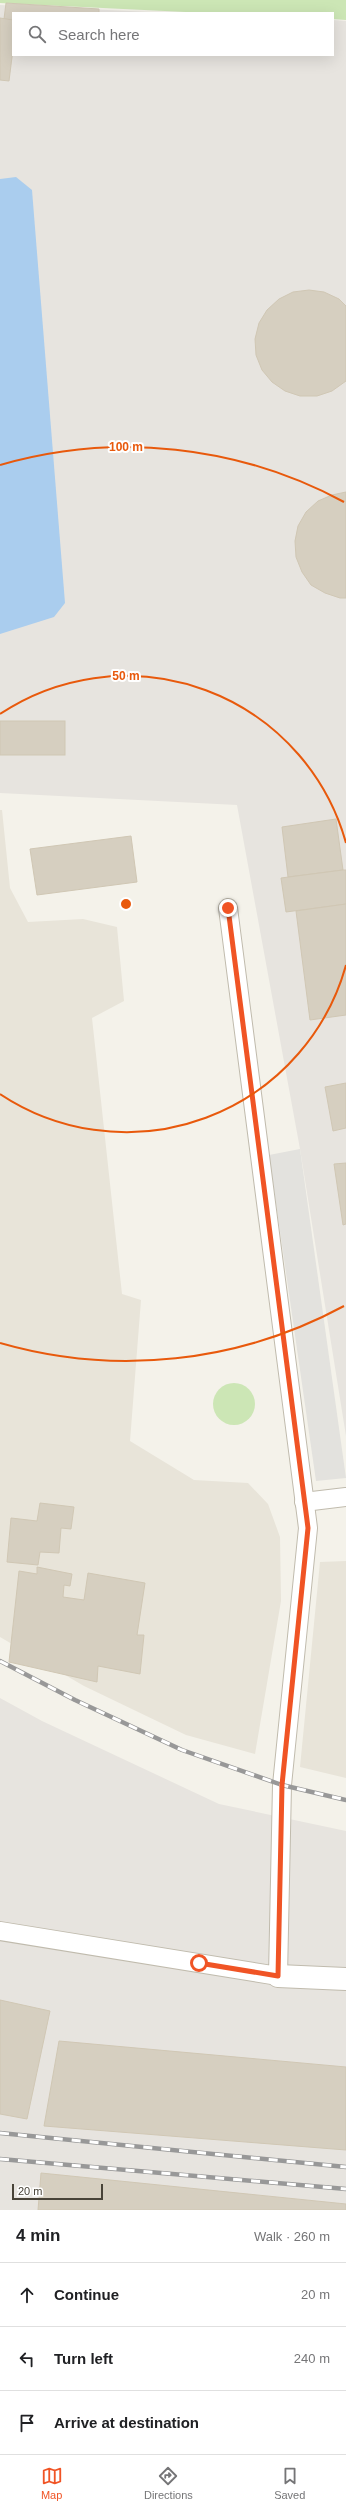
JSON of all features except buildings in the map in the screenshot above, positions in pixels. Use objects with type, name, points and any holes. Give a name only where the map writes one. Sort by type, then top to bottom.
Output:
[{"type":"street","points":[[278,1976],[346,1979]]},
{"type":"lane","points":[[0,1931],[278,1976],[282,1785],[308,1528],[228,908]]},
{"type":"lane","points":[[304,1502],[346,1497]]},
{"type":"shaded area","points":[[0,5],[150,12],[12,12],[12,56],[334,56],[334,20],[346,21],[346,1436],[300,1149],[237,805],[0,793]]},
{"type":"shaded area","points":[[0,810],[2,810],[10,888],[28,922],[83,919],[117,927],[124,1001],[92,1018],[122,1294],[141,1300],[130,1441],[194,1480],[248,1483],[268,1504],[280,1537],[281,1601],[255,1754],[186,1735],[84,1686],[0,1637]]},
{"type":"shaded area","points":[[300,1149],[346,1478],[316,1481],[269,1155]]},
{"type":"shaded area","points":[[346,1561],[346,1778],[300,1767],[320,1562]]},
{"type":"shaded area","points":[[0,1698],[42,1721],[219,1804],[346,1831],[346,2210],[0,2210]]},
{"type":"green space","points":[[0,0],[346,0],[346,20],[334,19],[334,12],[185,12],[0,3]]},
{"type":"green space","points":[[230,1383],[238,1383],[246,1386],[252,1392],[255,1404],[252,1416],[246,1422],[238,1425],[230,1425],[222,1422],[216,1416],[213,1408],[213,1400],[216,1392],[222,1386]]},
{"type":"water","points":[[16,177],[32,190],[65,603],[54,617],[0,634],[0,179]]},
{"type":"railway","points":[[0,1661],[75,1700],[182,1750],[282,1785],[346,1800]]},
{"type":"railway","points":[[0,2133],[346,2167]]},
{"type":"railway","points":[[0,2159],[346,2189]]},
{"type":"route","points":[[199,1963],[278,1976],[282,1785],[308,1528],[228,908]]}]
